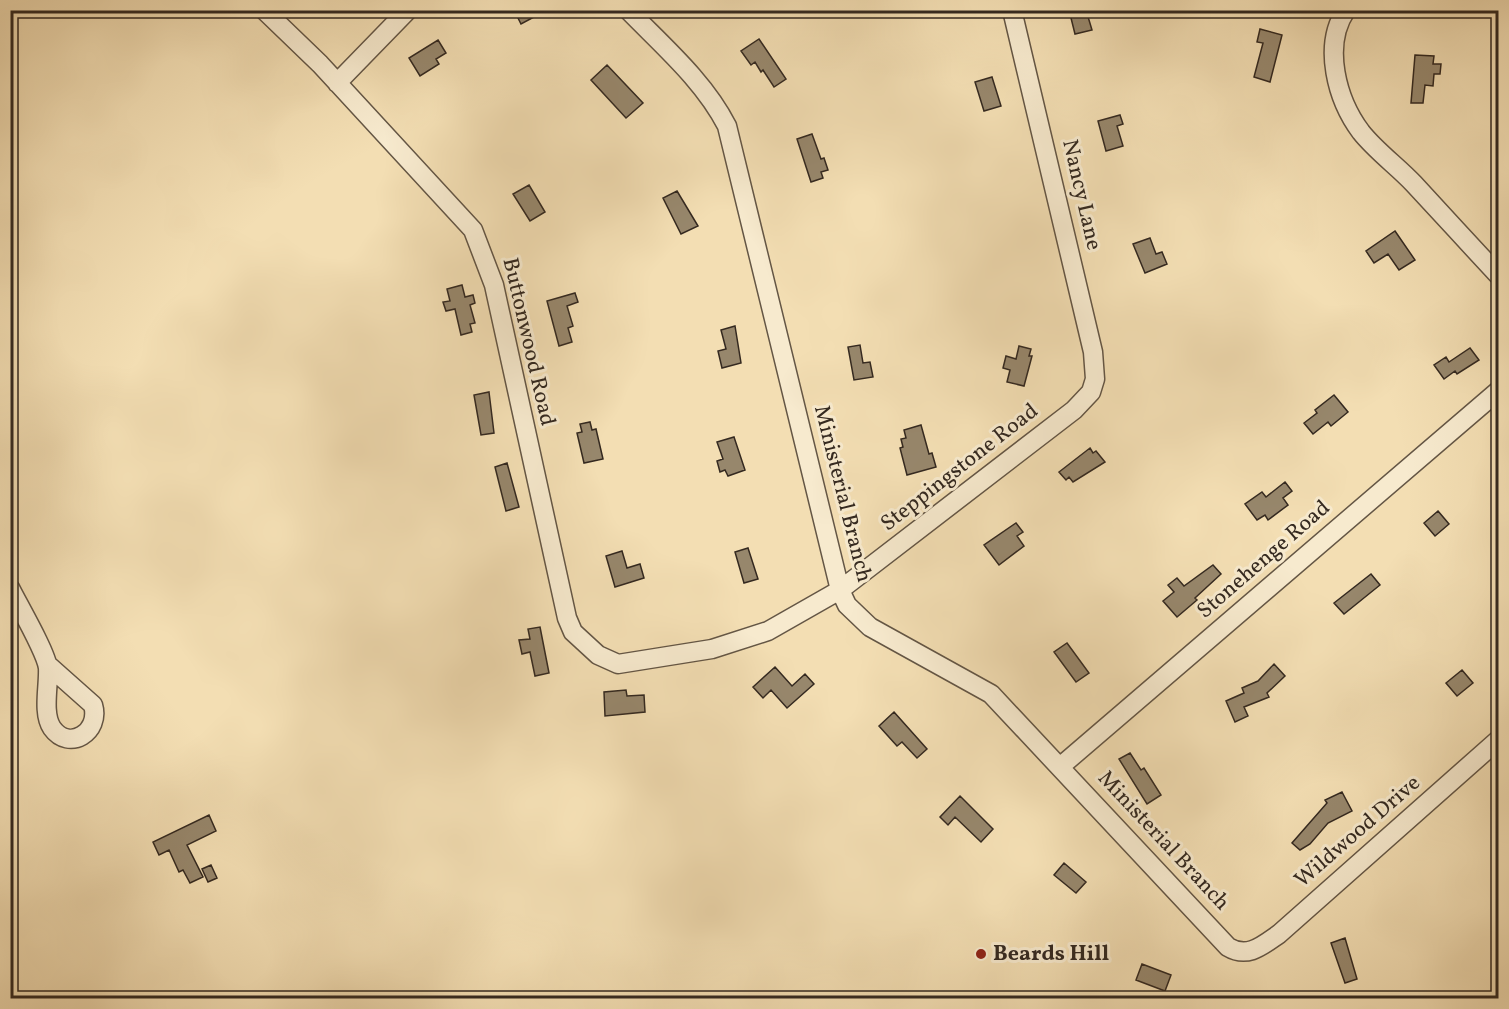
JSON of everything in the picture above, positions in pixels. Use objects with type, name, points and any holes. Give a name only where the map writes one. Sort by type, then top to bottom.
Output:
[{"type":"street","name":"Buttonwood Road","points":[[264,10],[337,83],[473,230],[494,285],[567,618],[573,632],[591,648]]},
{"type":"street","points":[[337,83],[408,10]]},
{"type":"street","name":"Ministerial Branch","points":[[628,10],[712,100],[727,126],[840,590],[847,605],[870,627],[991,694],[1061,766],[1222,942],[1236,952],[1246,953]]},
{"type":"street","name":"Nancy Lane","points":[[1012,10],[1093,352],[1095,379],[1091,392]]},
{"type":"street","points":[[1346,10],[1340,19],[1334,43],[1335,70],[1344,102],[1361,132],[1498,276]]},
{"type":"street","name":"Stonehenge Road","points":[[1061,766],[1498,391]]},
{"type":"street","name":"Steppingstone Road","points":[[591,648],[605,660],[618,664],[726,646],[768,630],[840,590],[1027,448],[1074,410],[1091,392]]},
{"type":"street","points":[[10,588],[48,665]]},
{"type":"street","name":"Wildwood Drive","points":[[1246,953],[1279,934],[1498,740]]},
{"type":"building","points":[[514,10],[547,10],[521,24]]},
{"type":"building","points":[[1069,10],[1086,10],[1092,30],[1075,34]]},
{"type":"building","points":[[1260,29],[1282,35],[1270,82],[1254,77],[1263,43],[1257,42]]},
{"type":"building","points":[[759,39],[786,79],[774,87],[763,70],[761,72],[755,62],[751,65],[741,51]]},
{"type":"building","points":[[438,40],[446,53],[436,59],[439,64],[420,76],[409,58]]},
{"type":"building","points":[[1415,55],[1434,56],[1433,64],[1441,64],[1440,74],[1434,74],[1433,86],[1425,85],[1423,103],[1411,103]]},
{"type":"building","points":[[607,65],[643,103],[626,118],[591,80]]},
{"type":"building","points":[[992,77],[1001,106],[984,111],[975,82]]},
{"type":"building","points":[[1120,115],[1123,124],[1117,126],[1123,146],[1106,151],[1098,121]]},
{"type":"building","points":[[812,134],[821,159],[824,158],[828,170],[821,172],[823,178],[811,182],[797,139]]},
{"type":"building","points":[[529,185],[545,212],[530,221],[513,194]]},
{"type":"building","points":[[677,191],[698,226],[681,234],[663,198]]},
{"type":"building","points":[[1395,231],[1415,260],[1399,270],[1388,254],[1374,263],[1366,251]]},
{"type":"building","points":[[1150,238],[1156,254],[1162,252],[1167,264],[1145,273],[1133,244]]},
{"type":"building","points":[[462,285],[465,297],[473,295],[475,303],[470,305],[475,323],[470,324],[472,332],[461,335],[455,309],[446,311],[443,302],[450,301],[447,289]]},
{"type":"building","points":[[575,293],[578,302],[567,306],[573,326],[568,328],[572,342],[559,346],[547,301]]},
{"type":"building","points":[[735,326],[741,363],[722,368],[718,351],[726,349],[721,330]]},
{"type":"building","points":[[860,345],[863,363],[870,362],[873,377],[854,380],[848,347]]},
{"type":"building","points":[[1019,346],[1031,349],[1029,356],[1032,356],[1024,386],[1007,382],[1010,370],[1003,368],[1006,356],[1016,359]]},
{"type":"building","points":[[1470,348],[1479,360],[1457,374],[1455,371],[1444,379],[1434,365],[1446,357],[1449,362]]},
{"type":"building","points":[[489,392],[494,433],[481,435],[474,395]]},
{"type":"building","points":[[1334,395],[1348,412],[1331,426],[1328,422],[1313,434],[1304,423],[1317,413],[1315,410]]},
{"type":"building","points":[[590,422],[592,430],[596,429],[603,459],[584,463],[577,433],[582,432],[580,424]]},
{"type":"building","points":[[921,425],[929,454],[932,453],[936,467],[907,475],[900,448],[903,447],[901,439],[906,438],[904,430]]},
{"type":"building","points":[[734,437],[745,470],[728,476],[725,470],[720,472],[717,461],[723,459],[717,442]]},
{"type":"building","points":[[1090,448],[1093,453],[1096,451],[1105,462],[1073,482],[1069,477],[1066,480],[1059,472]]},
{"type":"building","points":[[507,463],[519,507],[506,511],[495,467]]},
{"type":"building","points":[[1285,482],[1292,491],[1283,498],[1288,505],[1268,520],[1265,515],[1257,520],[1245,504],[1262,492],[1266,497]]},
{"type":"building","points":[[1438,511],[1449,524],[1435,536],[1424,523]]},
{"type":"building","points":[[1016,523],[1023,532],[1017,536],[1024,546],[999,565],[984,545]]},
{"type":"building","points":[[748,548],[758,579],[744,583],[735,552]]},
{"type":"building","points":[[622,551],[627,568],[640,564],[644,578],[615,587],[606,556]]},
{"type":"building","points":[[1213,565],[1221,574],[1195,598],[1197,600],[1177,617],[1163,601],[1174,592],[1168,585],[1177,578],[1184,586]]},
{"type":"building","points":[[1371,574],[1380,585],[1344,614],[1334,603]]},
{"type":"building","points":[[540,627],[549,673],[535,676],[530,652],[522,654],[519,640],[530,639],[528,629]]},
{"type":"building","points":[[1067,643],[1089,673],[1076,682],[1054,652]]},
{"type":"building","points":[[1274,664],[1285,676],[1267,693],[1269,697],[1244,707],[1248,716],[1235,722],[1226,701],[1244,693],[1242,688],[1258,681]]},
{"type":"building","points":[[775,667],[792,686],[805,674],[814,684],[787,708],[771,690],[763,698],[753,687]]},
{"type":"building","points":[[1462,670],[1473,683],[1457,696],[1446,683]]},
{"type":"building","points":[[626,690],[627,696],[644,695],[645,712],[605,716],[604,692]]},
{"type":"building","points":[[894,712],[927,749],[917,758],[902,742],[897,746],[879,726]]},
{"type":"building","points":[[1130,753],[1141,770],[1144,768],[1161,795],[1147,804],[1119,759]]},
{"type":"building","points":[[1342,792],[1352,811],[1328,823],[1310,844],[1300,850],[1292,843],[1327,803],[1325,800]]},
{"type":"building","points":[[960,796],[993,829],[981,842],[955,817],[948,825],[940,817]]},
{"type":"building","points":[[209,815],[216,831],[187,845],[203,877],[190,883],[183,870],[179,872],[169,850],[159,855],[153,842]]},
{"type":"building","points":[[1064,863],[1086,882],[1076,893],[1054,875]]},
{"type":"building","points":[[211,865],[217,878],[208,882],[202,869]]},
{"type":"building","points":[[1345,938],[1357,979],[1345,983],[1331,943]]},
{"type":"building","points":[[1142,964],[1171,975],[1165,991],[1136,980]]},
{"type":"place","name":"Beards Hill","points":[[981,954]]}]
